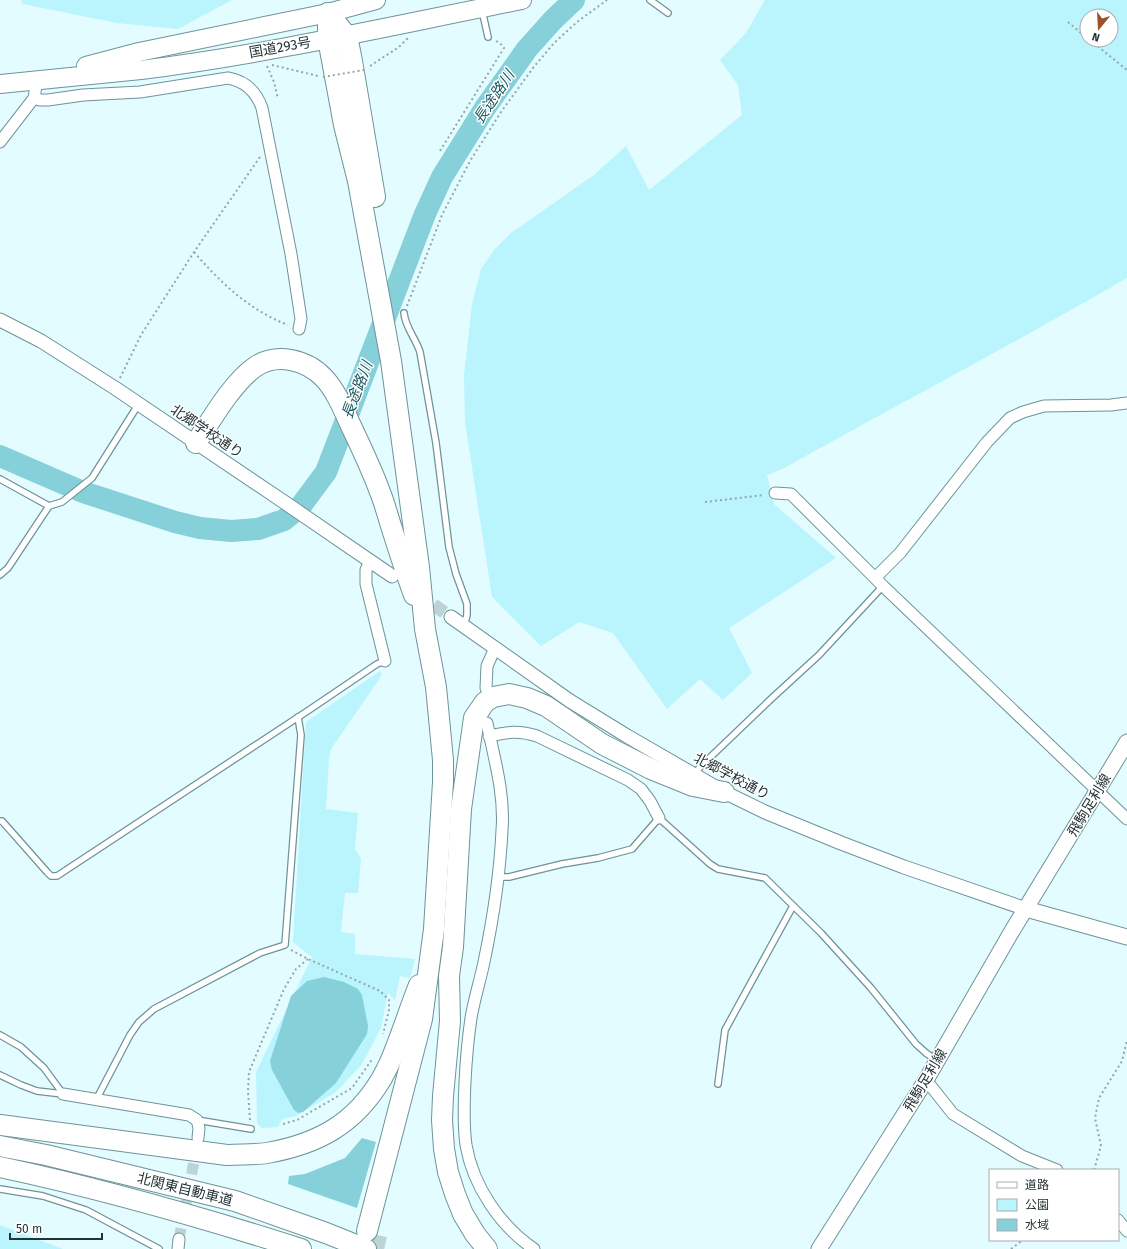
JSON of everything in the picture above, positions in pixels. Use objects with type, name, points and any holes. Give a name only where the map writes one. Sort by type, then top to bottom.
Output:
[{"type":"highway","name":"国道293号","points":[[37,80],[140,52],[327,6],[376,0]]},
{"type":"highway","name":"国道293号","points":[[0,84],[142,70],[337,37],[522,0]]},
{"type":"highway","points":[[327,6],[337,37],[344,125],[381,271],[396,358],[456,753],[461,809]]},
{"type":"highway","points":[[370,1239],[422,1019],[434,929],[443,782],[443,760],[436,688],[425,629],[396,358]]},
{"type":"highway","points":[[196,443],[235,386],[256,366],[265,362],[284,359],[295,360],[306,364],[315,370],[332,389],[340,403],[380,492],[425,629]]},
{"type":"highway","points":[[486,1249],[463,1214],[448,1172],[444,1149],[442,1120],[450,1021],[449,976],[453,947],[461,809],[474,718],[485,702],[493,697],[509,694],[527,698],[546,706],[602,744],[651,769],[693,786],[724,792]]},
{"type":"highway","points":[[0,1125],[227,1155],[266,1153],[314,1140],[335,1129],[353,1115],[376,1088],[390,1062],[406,1015],[431,955]]},
{"type":"highway","points":[[370,1239],[432,1023],[449,976]]},
{"type":"highway","name":"北関東自動車道","points":[[0,1146],[46,1155],[235,1201],[326,1233],[370,1239]]},
{"type":"highway","name":"北関東自動車道","points":[[0,1167],[152,1203],[221,1223],[301,1249]]},
{"type":"highway","points":[[152,1203],[224,1235],[262,1249]]},
{"type":"main road","name":"飛駒足利線","points":[[819,1249],[926,1080],[1026,909],[1127,742]]},
{"type":"main road","points":[[1026,909],[1127,937]]},
{"type":"street","points":[[34,98],[48,100],[84,95],[140,92],[228,78],[236,80],[251,88],[259,100],[291,254],[300,306],[301,319],[299,329]]},
{"type":"street","points":[[0,142],[34,98],[37,80]]},
{"type":"street","name":"北郷学校通り","points":[[0,320],[41,341],[115,388],[392,576]]},
{"type":"street","points":[[875,578],[900,553],[987,442],[1010,418],[1023,412],[1044,406],[1111,405],[1127,402]]},
{"type":"street","points":[[775,493],[791,494],[883,586],[1127,819]]},
{"type":"street","points":[[370,561],[366,570],[366,584],[385,661]]},
{"type":"street","name":"北郷学校通り","points":[[451,617],[570,701],[694,776],[724,792],[765,812],[841,843],[904,867],[1026,909]]},
{"type":"street","points":[[486,688],[487,666],[495,648]]},
{"type":"street","points":[[487,723],[501,790],[503,810],[502,831],[498,877],[484,960],[471,1017],[466,1067],[464,1127],[466,1147],[477,1181],[485,1195],[515,1234],[534,1249]]},
{"type":"street","points":[[489,736],[517,731],[525,732],[544,739],[628,780],[641,789],[650,801],[659,818]]},
{"type":"street","points":[[926,1080],[953,1114],[1022,1156],[1054,1169]]},
{"type":"street","points":[[63,1094],[189,1115],[197,1120],[199,1128],[198,1138]]},
{"type":"street","points":[[1119,1221],[1127,1231]]},
{"type":"lane","points":[[650,0],[668,13]]},
{"type":"lane","points":[[482,8],[488,37]]},
{"type":"lane","points":[[404,312],[404,320],[417,342],[420,352],[436,443],[449,546],[456,574],[468,610],[464,626]]},
{"type":"lane","points":[[0,575],[8,568],[50,506],[62,502],[92,478],[139,404]]},
{"type":"lane","points":[[0,479],[50,506]]},
{"type":"lane","points":[[694,776],[705,762],[770,699],[819,656],[883,586]]},
{"type":"lane","points":[[0,821],[2,821],[51,876],[57,876],[377,664],[385,661]]},
{"type":"lane","points":[[96,1100],[130,1035],[139,1022],[154,1009],[260,953],[285,945],[301,735],[298,717]]},
{"type":"lane","points":[[498,877],[509,877],[562,864],[598,858],[632,849],[659,818],[710,864],[718,869],[764,878],[821,933],[871,988],[916,1044],[937,1061]]},
{"type":"lane","points":[[718,1084],[725,1030],[793,906]]},
{"type":"lane","points":[[0,1035],[21,1047],[44,1068],[63,1094]]},
{"type":"lane","points":[[0,1075],[37,1091],[63,1094]]},
{"type":"lane","points":[[197,1120],[250,1129]]},
{"type":"lane","points":[[0,1189],[43,1196],[86,1210],[159,1249]]},
{"type":"path","points":[[404,312],[442,215],[470,161],[501,112],[533,68],[554,43],[577,22],[607,0]]},
{"type":"path","points":[[1068,22],[1079,31]]},
{"type":"path","points":[[276,67],[323,77],[364,70],[399,47],[409,36]]},
{"type":"path","points":[[440,151],[504,48],[500,42],[488,37]]},
{"type":"path","points":[[1100,48],[1127,70]]},
{"type":"path","points":[[265,61],[274,82],[278,99]]},
{"type":"path","points":[[115,388],[141,335],[194,252],[263,153],[269,148]]},
{"type":"path","points":[[194,252],[217,278],[238,296],[265,314],[299,329]]},
{"type":"path","points":[[705,502],[775,493]]},
{"type":"path","points":[[285,945],[308,959],[380,992],[389,1000],[389,1010],[382,1037]]},
{"type":"path","points":[[250,1129],[248,1092],[249,1072],[284,989],[296,968],[308,959]]},
{"type":"path","points":[[1094,1169],[1101,1146],[1095,1118],[1099,1098],[1122,1061],[1127,1040]]},
{"type":"path","points":[[283,1124],[297,1120],[352,1088],[375,1055]]},
{"type":"path","points":[[1011,1249],[1022,1241]]},
{"type":"green space","points":[[21,0],[232,0],[178,29],[117,23],[23,4]]},
{"type":"green space","points":[[765,0],[1127,0],[1127,278],[998,351],[782,469],[767,475],[774,504],[836,558],[729,628],[752,673],[723,700],[700,679],[667,709],[613,633],[579,622],[541,646],[492,597],[465,422],[464,375],[472,304],[481,269],[494,250],[511,233],[594,175],[626,146],[649,190],[742,115],[738,85],[720,60],[746,33]]},
{"type":"green space","points":[[380,671],[382,675],[331,749],[329,758],[326,809],[358,813],[355,849],[361,859],[358,893],[345,893],[341,932],[355,934],[355,954],[415,959],[410,978],[400,976],[395,1001],[388,992],[381,1028],[362,1064],[336,1092],[296,1116],[282,1119],[278,1127],[262,1128],[257,1123],[256,1072],[312,957],[293,942],[306,722]]},
{"type":"green space","points":[[0,1225],[63,1249],[0,1249]]},
{"type":"water","points":[[324,977],[344,982],[358,989],[362,995],[368,1026],[367,1034],[336,1083],[303,1112],[298,1113],[294,1110],[272,1070],[270,1061],[291,996],[307,981]]},
{"type":"water","points":[[362,1138],[376,1142],[357,1208],[288,1184],[289,1176],[305,1174],[345,1158]]},
{"type":"waterway","name":"長途路川","points":[[0,456],[83,492],[175,522],[200,528],[231,531],[258,529],[284,520],[300,507],[326,472],[425,214],[442,177],[485,108],[527,49],[553,20],[574,0]]},
{"type":"tunnel","points":[[418,594],[451,617]]},
{"type":"tunnel","points":[[179,1239],[197,1146]]},
{"type":"tunnel","points":[[374,1249],[377,1235]]}]
